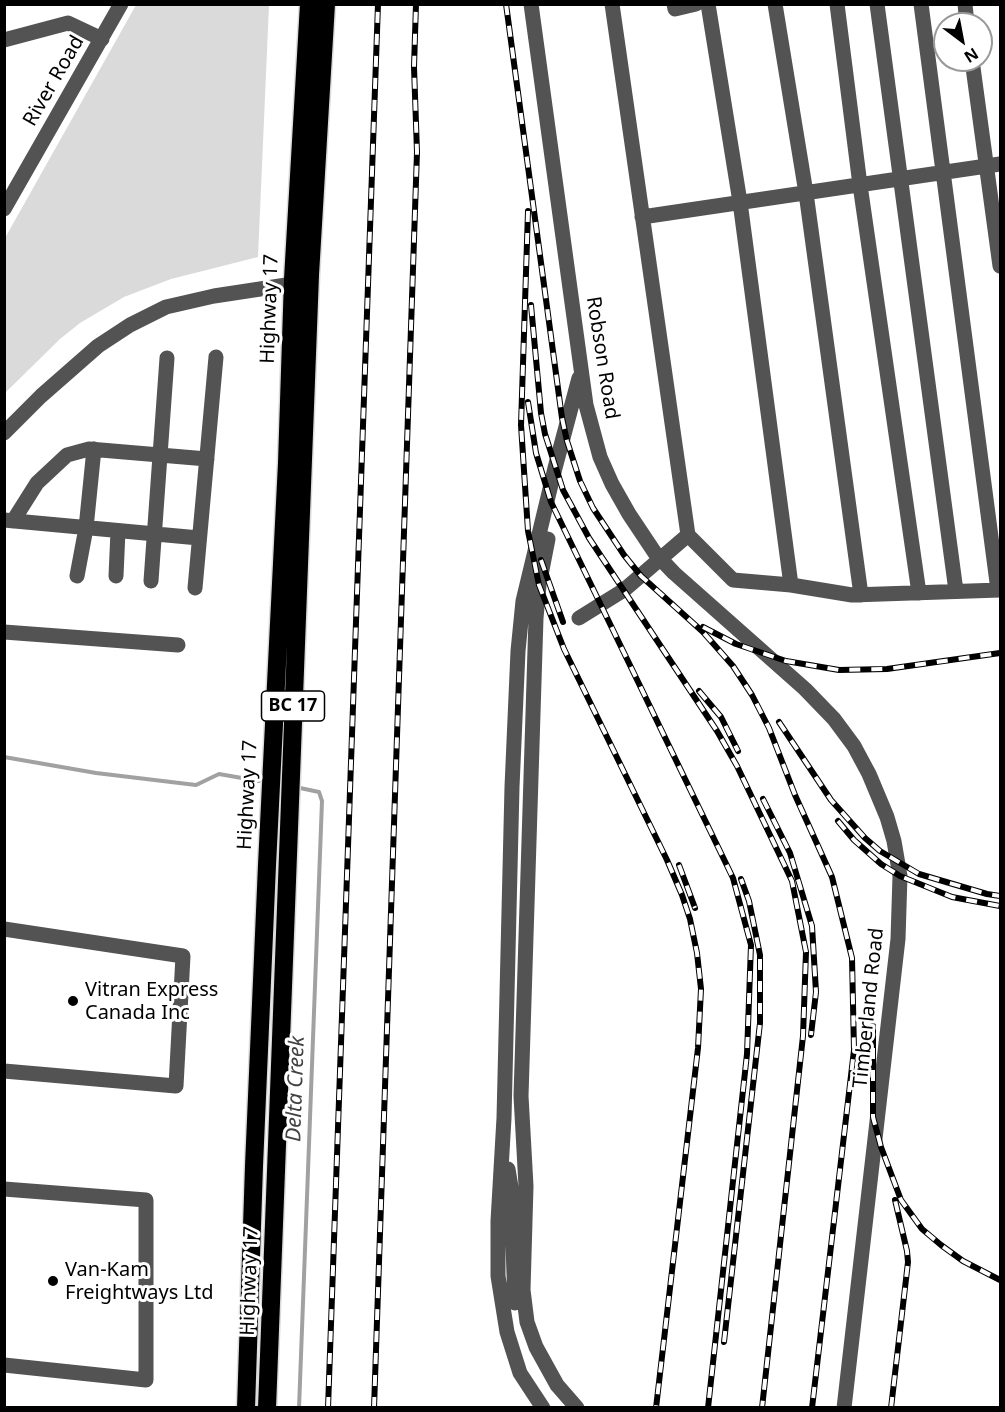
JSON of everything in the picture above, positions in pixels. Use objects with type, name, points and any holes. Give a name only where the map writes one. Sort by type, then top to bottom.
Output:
[{"type":"highway","name":"Highway 17","points":[[246,1407],[255,1131],[293,284],[309,4]]},
{"type":"highway","name":"Highway 17","points":[[267,1407],[306,358],[326,4]]},
{"type":"street","name":"River Road","points":[[4,209],[121,4]]},
{"type":"street","name":"Robson Road","points":[[531,4],[581,371],[591,428],[608,475],[629,514],[660,558],[766,655]]},
{"type":"street","points":[[612,4],[688,535],[733,580],[791,585],[852,595],[999,590],[921,4]]},
{"type":"street","points":[[674,4],[675,9],[696,4]]},
{"type":"street","points":[[708,4],[740,202],[791,585]]},
{"type":"street","points":[[775,4],[806,193],[861,595]]},
{"type":"street","points":[[837,4],[860,185],[919,592]]},
{"type":"street","points":[[877,4],[956,591]]},
{"type":"street","points":[[4,40],[68,23],[102,39]]},
{"type":"street","points":[[975,72],[994,165],[1000,266]]},
{"type":"street","points":[[642,217],[994,165]]},
{"type":"street","points":[[4,433],[41,396],[98,346],[130,325],[166,307],[214,296],[293,284]]},
{"type":"street","points":[[195,588],[216,357]]},
{"type":"street","points":[[151,581],[167,358]]},
{"type":"street","points":[[543,1407],[520,1373],[507,1332],[498,1276],[512,787],[518,651],[523,601],[581,371]]},
{"type":"street","points":[[578,1407],[557,1385],[536,1347],[527,1322],[523,1290],[526,1186],[521,1096],[536,618],[542,565],[584,392]]},
{"type":"street","points":[[9,521],[37,483],[67,455],[94,449],[207,459]]},
{"type":"street","points":[[77,576],[86,528],[94,449]]},
{"type":"street","points":[[9,521],[200,538]]},
{"type":"street","points":[[116,576],[118,531]]},
{"type":"street","points":[[579,618],[624,591],[688,535]]},
{"type":"street","points":[[4,632],[178,645]]},
{"type":"street","name":"Timberland Road","points":[[766,655],[820,704],[854,746],[879,797],[899,863],[900,904],[897,950],[844,1407]]},
{"type":"street","points":[[4,929],[183,956],[176,1086],[4,1071]]},
{"type":"street","points":[[503,1140],[511,1187],[515,1307],[526,1347],[544,1382],[564,1407]]},
{"type":"street","points":[[4,1189],[146,1200],[146,1380],[4,1365]]},
{"type":"shaded area","points":[[136,5],[269,5],[258,257],[171,279],[124,297],[80,323],[60,339],[5,393],[5,238]]},
{"type":"waterway","name":"Delta Creek","points":[[4,757],[96,773],[196,785],[219,774],[259,781]]},
{"type":"waterway","name":"Delta Creek","points":[[299,1408],[322,801],[319,792],[300,788]]},
{"type":"railway","points":[[328,1408],[378,4]]},
{"type":"railway","points":[[374,1408],[417,152],[414,67],[416,4]]},
{"type":"railway","points":[[506,4],[562,418],[580,481],[593,508],[624,555],[641,576],[703,632],[733,666],[752,695],[769,728],[795,795],[832,877],[852,958],[854,1050],[812,1408]]},
{"type":"railway","points":[[528,211],[521,425],[528,531],[539,585],[564,649],[682,895],[697,953],[701,989],[698,1048],[656,1408]]},
{"type":"railway","points":[[531,305],[541,413],[545,434],[563,490],[589,538],[717,731],[737,766],[792,881],[806,952],[803,1036],[762,1408]]},
{"type":"railway","points":[[528,402],[536,453],[551,502],[733,878],[751,945],[747,1054],[708,1408]]},
{"type":"railway","points":[[541,560],[563,622]]},
{"type":"railway","points":[[703,627],[736,644],[786,661],[839,670],[887,669],[1000,653]]},
{"type":"railway","points":[[699,691],[721,717],[738,751]]},
{"type":"railway","points":[[779,722],[831,800],[865,838],[880,851],[919,874],[1000,896]]},
{"type":"railway","points":[[763,799],[790,853],[812,926],[816,992],[811,1035]]},
{"type":"railway","points":[[838,821],[854,840],[881,864],[900,876],[952,897],[1000,906]]},
{"type":"railway","points":[[679,865],[695,908]]},
{"type":"railway","points":[[724,1342],[760,1023],[760,955],[749,901],[741,879]]},
{"type":"railway","points":[[873,1026],[873,1117],[881,1147],[901,1200],[922,1229],[941,1245],[963,1261],[1000,1280]]},
{"type":"railway","points":[[891,1408],[908,1262],[895,1200]]},
{"type":"place","name":"Vitran Express Canada Inc","points":[[73,1001]]},
{"type":"place","name":"Van-Kam Freightways Ltd","points":[[53,1281]]}]
